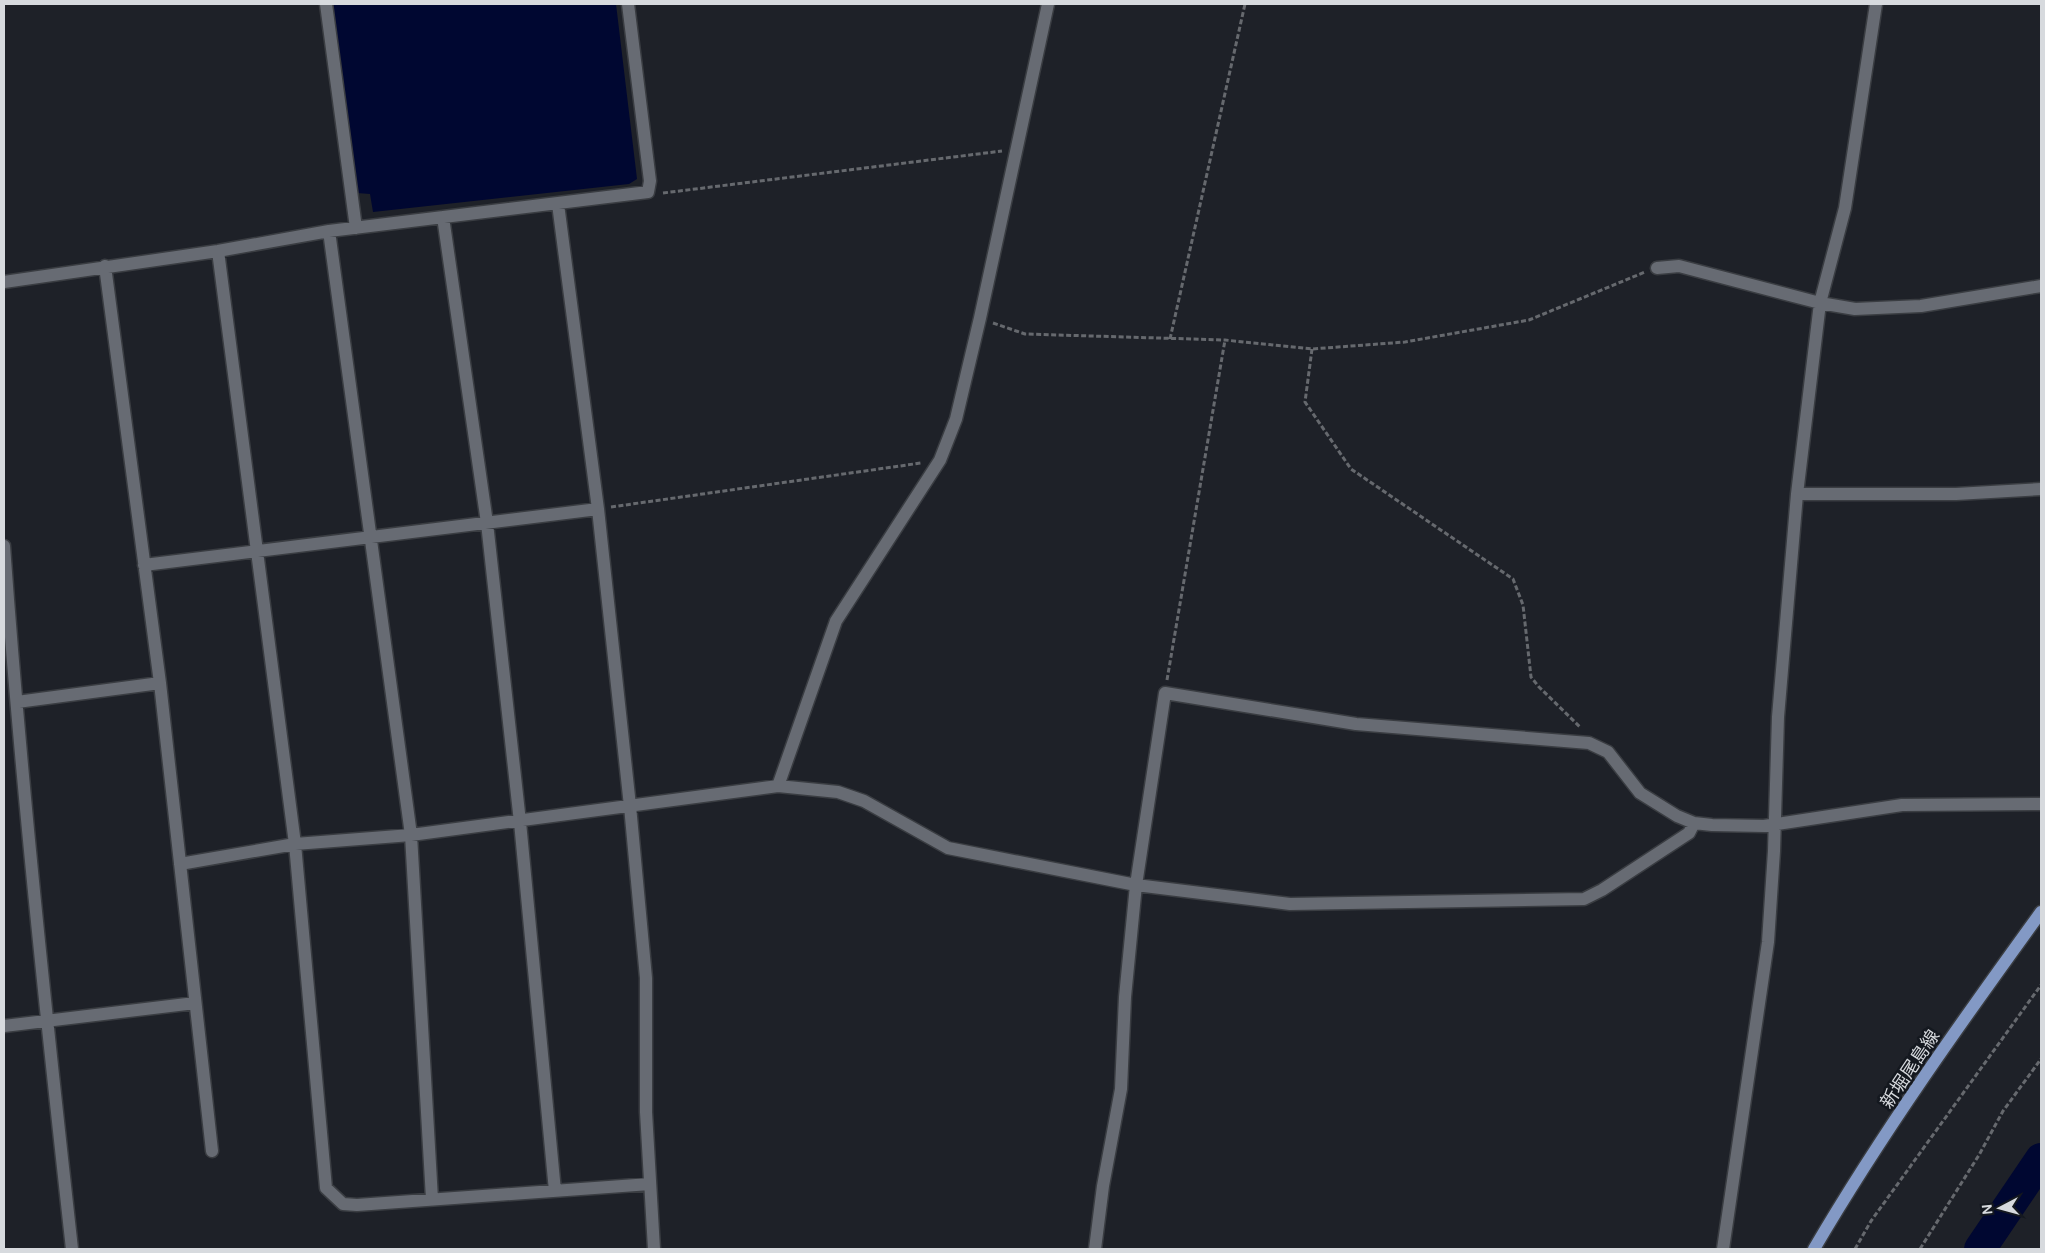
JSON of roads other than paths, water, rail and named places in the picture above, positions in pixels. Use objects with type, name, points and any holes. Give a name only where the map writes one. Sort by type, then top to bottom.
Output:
[{"type":"main road","name":"新堀尾島線","points":[[1814,1249],[1844,1199],[1969,1012],[2041,912]]},
{"type":"street","points":[[326,4],[356,228]]},
{"type":"street","points":[[4,282],[218,250],[329,231],[648,192],[650,181],[628,4]]},
{"type":"street","points":[[778,786],[836,621],[940,460],[956,419],[980,318],[1048,4]]},
{"type":"street","points":[[1723,1249],[1768,942],[1774,851],[1778,717],[1797,494],[1820,303],[1845,208],[1876,4]]},
{"type":"street","points":[[558,204],[598,509],[630,806],[646,978],[646,1112],[654,1249]]},
{"type":"street","points":[[443,217],[487,523],[520,822],[555,1191]]},
{"type":"street","points":[[329,231],[411,835],[432,1199]]},
{"type":"street","points":[[218,250],[295,844],[326,1188],[343,1204],[650,1184]]},
{"type":"street","points":[[106,266],[160,683],[212,1151]]},
{"type":"street","points":[[1657,268],[1679,266],[1820,303],[1855,310],[1921,306],[2041,286]]},
{"type":"street","points":[[1797,494],[1956,494],[2041,488]]},
{"type":"street","points":[[144,565],[598,509]]},
{"type":"street","points":[[4,546],[47,1021],[72,1249]]},
{"type":"street","points":[[17,702],[160,683]]},
{"type":"street","points":[[1096,1249],[1103,1186],[1121,1089],[1125,997],[1136,885],[1165,693],[1356,724],[1589,743],[1608,752],[1640,793],[1677,816],[1694,823],[1764,826],[1902,805],[2041,804]]},
{"type":"street","points":[[180,864],[295,844],[411,835],[520,822],[778,786],[838,792],[864,801],[948,848],[1136,885],[1290,904],[1584,899],[1602,890],[1689,833],[1694,823]]},
{"type":"street","points":[[4,1026],[195,1003]]},
{"type":"water","points":[[332,4],[616,4],[637,179],[629,184],[373,212],[370,194],[357,193]]},
{"type":"waterway","points":[[1980,1249],[2041,1159]]}]
